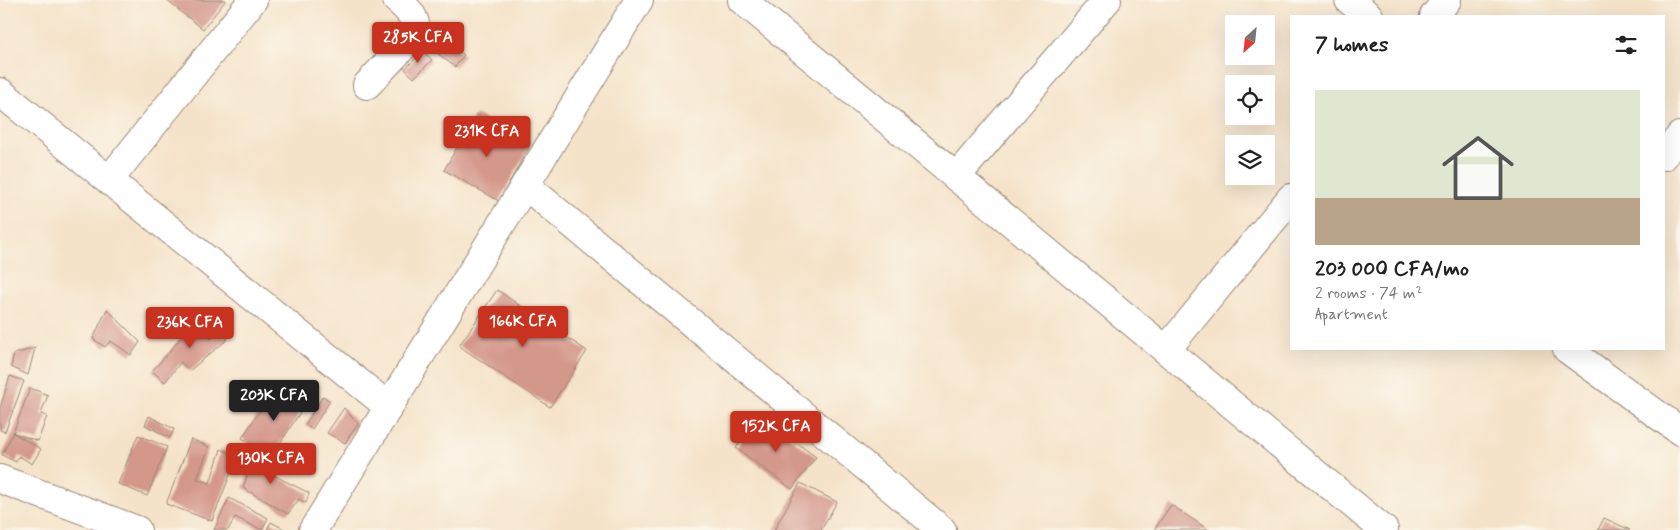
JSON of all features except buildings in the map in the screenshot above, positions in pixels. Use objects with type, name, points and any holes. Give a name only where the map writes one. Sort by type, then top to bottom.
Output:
[{"type":"street","points":[[109,180],[253,0]]},
{"type":"street","points":[[367,85],[416,33],[416,22],[410,10],[398,0]]},
{"type":"street","points":[[314,530],[639,0]]},
{"type":"street","points":[[742,0],[1166,350],[1375,527]]},
{"type":"street","points":[[956,177],[1107,0]]},
{"type":"street","points":[[1349,0],[1368,15]]},
{"type":"street","points":[[1435,15],[1447,0]]},
{"type":"street","points":[[0,92],[389,407]]},
{"type":"street","points":[[1665,155],[1680,136]]},
{"type":"street","points":[[525,185],[942,530]]},
{"type":"street","points":[[1166,350],[1290,199]]},
{"type":"street","points":[[1568,350],[1680,431]]},
{"type":"street","points":[[0,479],[137,530]]}]
